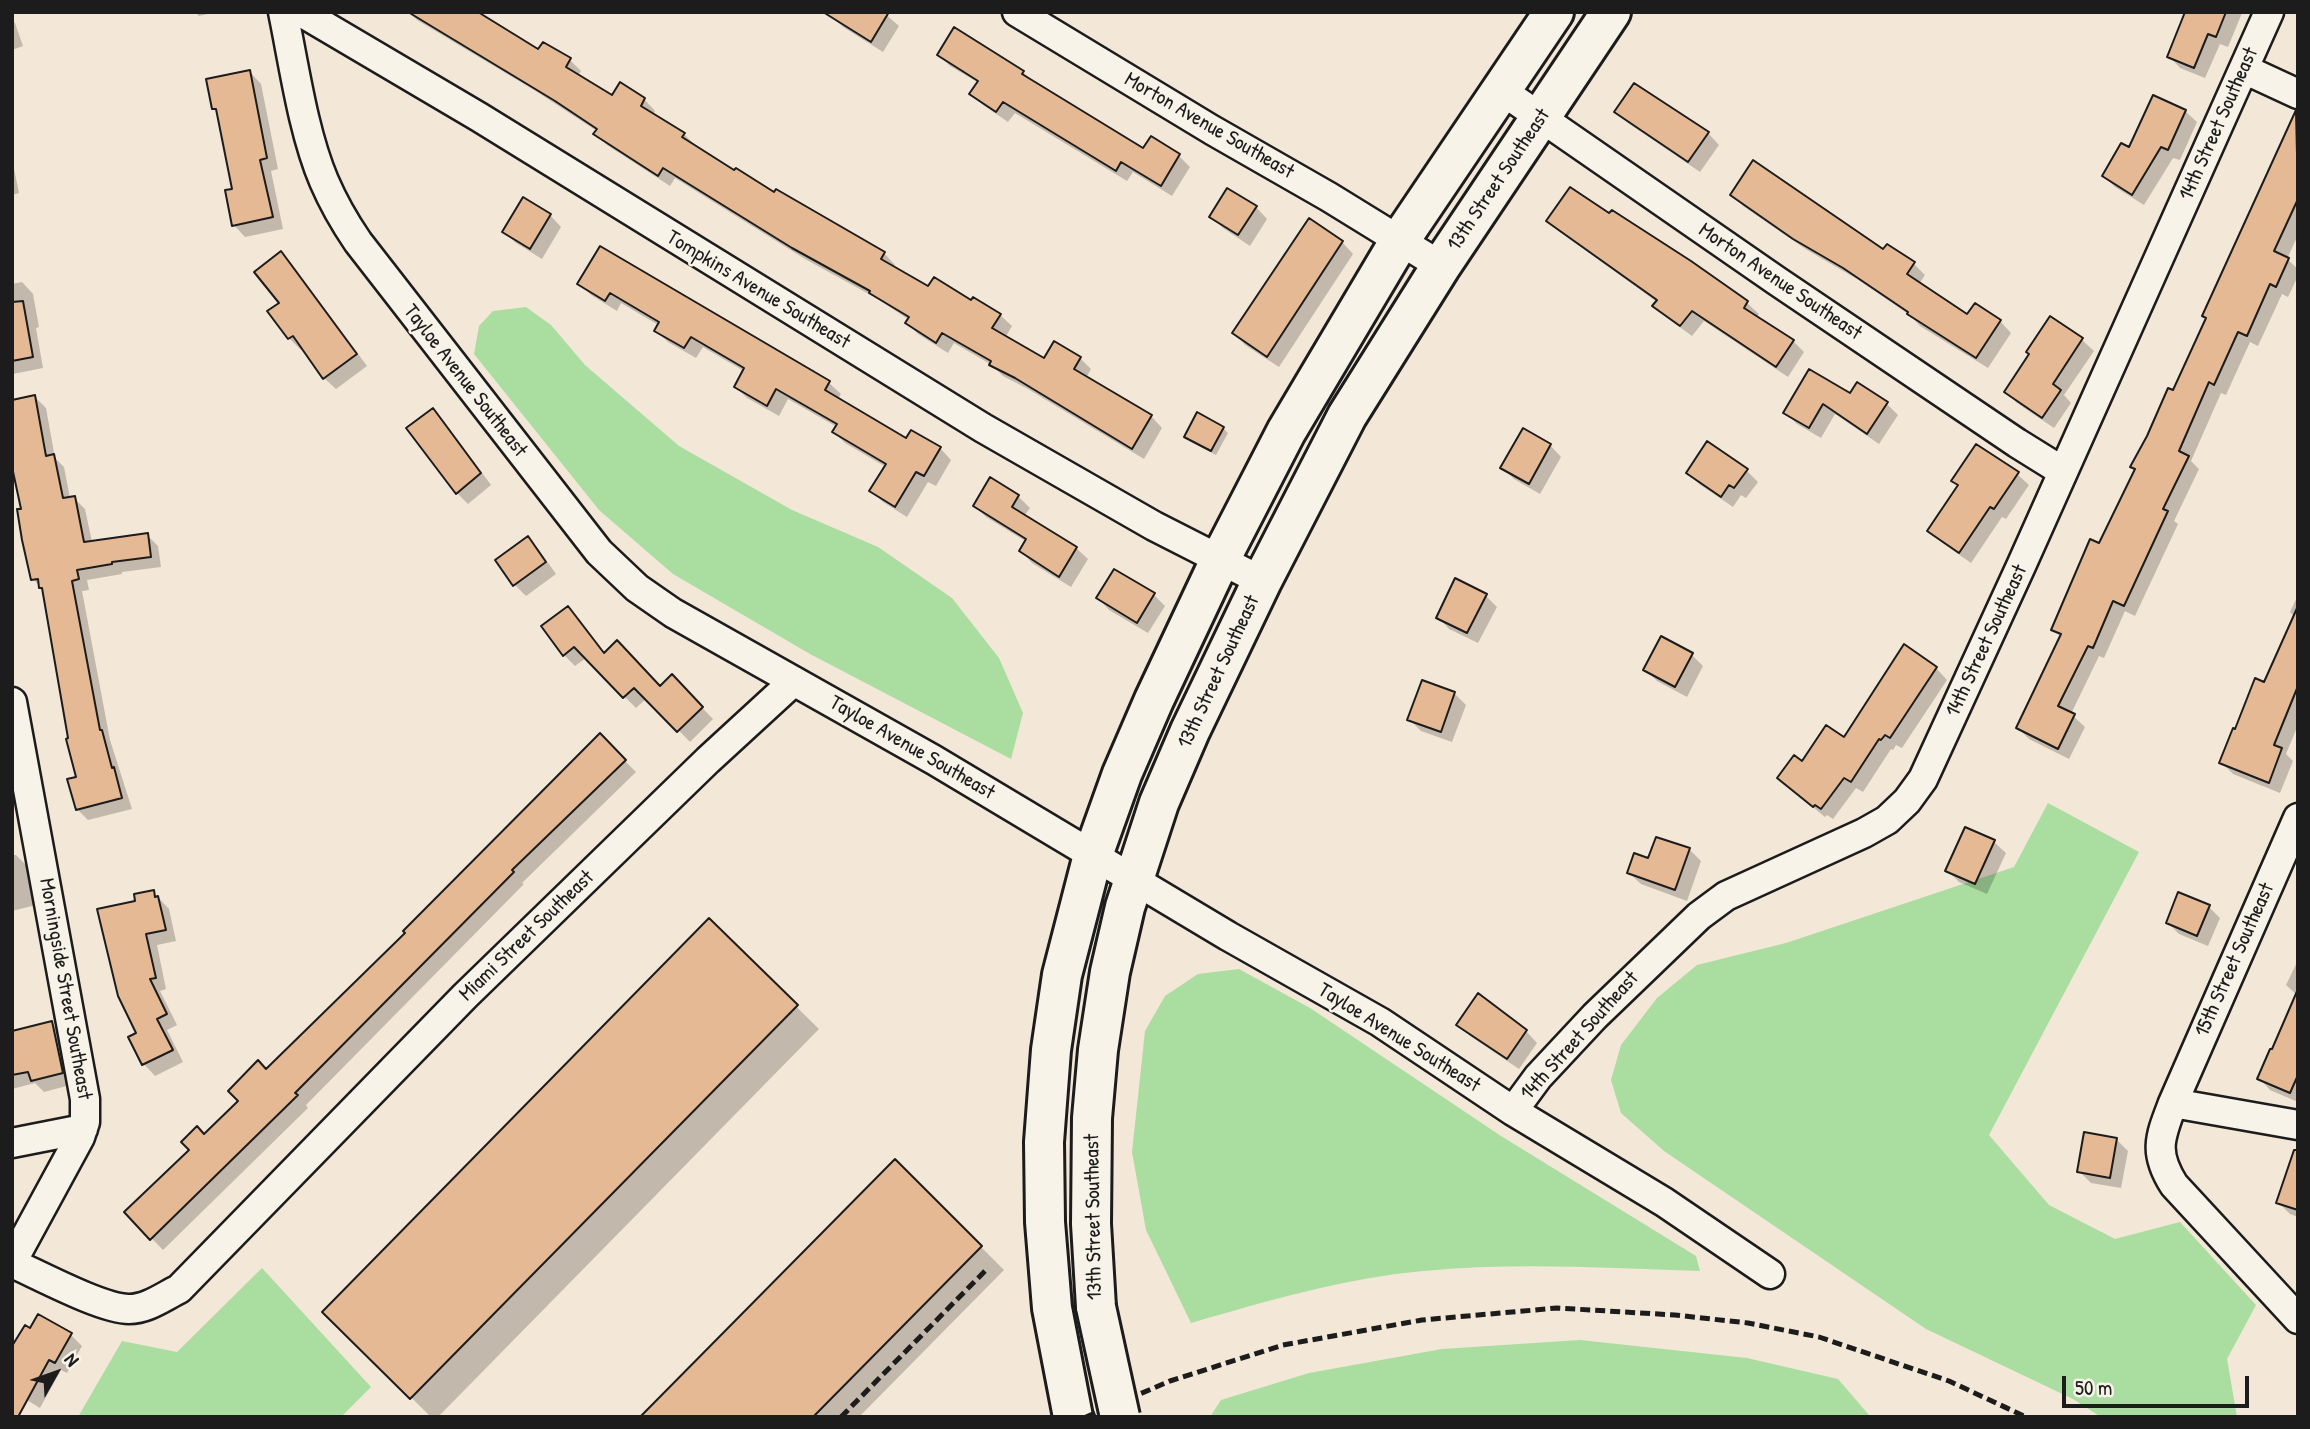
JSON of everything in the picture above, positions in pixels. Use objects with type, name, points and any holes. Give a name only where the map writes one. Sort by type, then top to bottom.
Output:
[{"type":"main road","points":[[1073,1417],[1052,1308],[1045,1222],[1044,1142],[1051,1050],[1062,975],[1093,855],[1127,762],[1220,560],[1286,432],[1401,240],[1554,12]]},
{"type":"main road","name":"13th Street Southeast","points":[[1120,1417],[1096,1307],[1091,1224],[1092,1118],[1098,1050],[1110,972],[1134,879],[1158,803],[1262,581],[1347,416],[1441,266],[1611,12]]},
{"type":"street","name":"Tayloe Avenue Southeast","points":[[284,12],[312,147],[324,180],[344,220],[358,242],[599,552],[637,588],[673,613],[934,760],[1380,1022],[1513,1111],[1664,1202],[1770,1274]]},
{"type":"street","name":"Tompkins Avenue Southeast","points":[[301,12],[479,117],[983,428],[1154,526],[1262,581]]},
{"type":"street","name":"Morton Avenue Southeast","points":[[1017,12],[1049,20],[1212,130],[1441,266]]},
{"type":"street","name":"14th Street Southeast","points":[[1513,1111],[1538,1077],[1595,1016],[1699,916],[1726,896],[1887,820],[1907,801],[1923,779],[2269,12]]},
{"type":"street","points":[[2244,69],[2298,93]]},
{"type":"street","name":"Morton Avenue Southeast","points":[[1501,90],[1880,351],[2062,471]]},
{"type":"street","name":"Miami Street Southeast","points":[[12,1262],[111,1307],[130,1309],[142,1306],[179,1289],[466,996],[708,760],[794,681]]},
{"type":"street","name":"Morningside Street Southeast","points":[[12,702],[21,789],[85,1099],[83,1129],[12,1262]]},
{"type":"street","name":"15th Street Southeast","points":[[2298,818],[2160,1135],[2160,1154],[2164,1169],[2174,1185],[2298,1319]]},
{"type":"street","points":[[2173,1103],[2298,1125]]},
{"type":"street","points":[[12,1143],[83,1129]]},
{"type":"green space","points":[[526,307],[551,325],[585,365],[679,446],[792,510],[878,547],[952,598],[999,658],[1023,713],[1011,759],[810,654],[673,574],[599,510],[474,354],[479,326],[493,311]]},
{"type":"green space","points":[[2048,803],[2139,852],[1989,1135],[2049,1205],[2115,1239],[2180,1222],[2256,1305],[2227,1359],[2237,1417],[2101,1417],[2073,1399],[1926,1329],[1664,1151],[1621,1113],[1611,1080],[1621,1045],[1657,998],[1697,965],[1786,943],[2014,867]]},
{"type":"green space","points":[[1239,969],[1310,1008],[1501,1136],[1696,1256],[1700,1271],[1527,1266],[1458,1268],[1394,1274],[1277,1299],[1191,1323],[1146,1230],[1132,1152],[1145,1031],[1165,996],[1198,974]]},
{"type":"green space","points":[[262,1268],[371,1387],[341,1417],[78,1417],[122,1341],[177,1352]]},
{"type":"green space","points":[[1580,1340],[1747,1358],[1838,1379],[1869,1415],[1210,1417],[1221,1400],[1309,1373],[1442,1349]]},
{"type":"building","points":[[408,12],[478,12],[538,49],[543,42],[571,58],[566,67],[612,95],[620,82],[645,98],[641,106],[685,133],[682,137],[734,170],[736,168],[774,192],[776,189],[885,252],[881,259],[928,286],[934,277],[971,300],[973,297],[1001,314],[992,328],[1044,358],[1054,341],[1081,357],[1074,369],[1152,415],[1132,449],[989,365],[991,361],[942,333],[936,343],[905,323],[909,317],[869,293],[870,291],[792,248],[663,168],[658,176],[593,134],[597,129],[555,101]]},
{"type":"building","points":[[823,12],[889,12],[871,42]]},
{"type":"building","points":[[2185,12],[2226,12],[2216,37],[2208,34],[2194,68],[2167,57]]},
{"type":"building","points":[[954,27],[1024,71],[1022,74],[1143,148],[1151,136],[1180,154],[1161,186],[1121,162],[1116,171],[1003,102],[996,112],[969,94],[978,81],[937,55]]},
{"type":"building","points":[[250,70],[267,158],[260,160],[273,217],[232,226],[225,190],[232,189],[216,109],[212,109],[206,79]]},
{"type":"building","points":[[1634,83],[1709,132],[1688,162],[1614,112]]},
{"type":"building","points":[[2153,95],[2186,110],[2168,150],[2161,147],[2132,195],[2102,176],[2121,143],[2129,147]]},
{"type":"building","points":[[2296,110],[2298,199],[2274,251],[2289,258],[2276,287],[2270,284],[2247,336],[2238,332],[2214,385],[2209,382],[2179,451],[2189,456],[2163,509],[2168,511],[2124,606],[2113,601],[2093,648],[2088,646],[2058,706],[2075,714],[2058,749],[2016,728],[2061,634],[2051,630],[2090,539],[2099,543],[2135,469],[2130,467],[2168,388],[2173,390],[2206,318],[2202,316]]},
{"type":"building","points":[[1753,160],[1883,249],[1887,244],[1915,262],[1907,274],[1967,314],[1975,303],[2001,320],[1976,358],[1730,195]]},
{"type":"building","points":[[1570,187],[1609,213],[1612,210],[1691,261],[1748,301],[1744,308],[1794,340],[1776,367],[1692,311],[1680,326],[1652,306],[1657,300],[1546,221]]},
{"type":"building","points":[[1227,188],[1257,206],[1238,235],[1209,217]]},
{"type":"building","points":[[523,197],[551,214],[530,249],[502,232]]},
{"type":"building","points":[[1309,218],[1343,241],[1267,357],[1232,333]]},
{"type":"building","points":[[600,246],[830,381],[825,390],[906,438],[911,430],[941,447],[924,476],[916,472],[895,507],[869,491],[886,464],[832,432],[837,424],[776,389],[767,406],[734,387],[744,368],[691,337],[684,348],[654,331],[659,322],[610,293],[605,301],[577,284]]},
{"type":"building","points":[[281,251],[357,354],[323,379],[293,336],[288,339],[267,311],[279,303],[254,272]]},
{"type":"building","points":[[23,301],[33,357],[12,361],[12,302]]},
{"type":"building","points":[[2050,316],[2083,338],[2053,384],[2061,390],[2042,418],[2004,392]]},
{"type":"building","points":[[1809,369],[1850,393],[1857,382],[1888,402],[1867,434],[1823,404],[1809,428],[1783,413]]},
{"type":"building","points":[[35,395],[46,456],[54,454],[63,498],[75,496],[84,542],[148,533],[151,557],[77,570],[79,579],[72,581],[100,730],[122,798],[76,810],[67,779],[76,777],[66,739],[68,738],[42,588],[39,588],[38,579],[31,580],[22,540],[17,509],[21,509],[12,467],[12,400]]},
{"type":"building","points":[[433,408],[481,473],[456,494],[406,428]]},
{"type":"building","points":[[1197,412],[1224,427],[1211,451],[1184,437]]},
{"type":"building","points":[[1523,428],[1551,444],[1529,484],[1500,468]]},
{"type":"building","points":[[1707,441],[1748,469],[1734,488],[1729,485],[1721,497],[1686,473]]},
{"type":"building","points":[[1976,444],[2019,472],[1994,509],[1990,507],[1959,553],[1927,531],[1958,485],[1951,481]]},
{"type":"building","points":[[990,477],[1019,495],[1012,507],[1077,547],[1059,577],[1019,551],[1026,539],[973,506]]},
{"type":"building","points":[[528,536],[546,562],[513,586],[495,560]]},
{"type":"building","points":[[1114,569],[1155,593],[1137,623],[1096,598]]},
{"type":"building","points":[[1455,578],[1487,594],[1467,633],[1436,618]]},
{"type":"building","points":[[568,606],[604,653],[617,640],[660,686],[672,674],[703,707],[677,732],[634,688],[623,698],[574,647],[563,656],[541,626]]},
{"type":"building","points":[[2298,606],[2298,686],[2274,745],[2282,748],[2269,783],[2219,763],[2255,678],[2264,682]]},
{"type":"building","points":[[1661,636],[1693,653],[1675,687],[1643,670]]},
{"type":"building","points":[[1904,644],[1937,667],[1890,738],[1885,735],[1879,739],[1851,782],[1844,778],[1821,809],[1815,805],[1813,807],[1777,778],[1794,755],[1802,761],[1826,725],[1844,737]]},
{"type":"building","points":[[1422,680],[1455,692],[1441,732],[1407,720]]},
{"type":"building","points":[[600,733],[626,760],[512,870],[514,872],[295,1093],[298,1095],[150,1240],[124,1212],[189,1150],[181,1142],[197,1126],[204,1134],[238,1101],[228,1091],[258,1060],[266,1069],[405,933],[403,931]]},
{"type":"building","points":[[1965,827],[1995,840],[1975,884],[1945,871]]},
{"type":"building","points":[[1656,837],[1690,848],[1675,890],[1627,873],[1634,853],[1648,858]]},
{"type":"building","points":[[154,890],[155,897],[158,896],[166,930],[146,934],[156,978],[150,979],[167,1014],[157,1019],[173,1050],[142,1065],[128,1037],[136,1033],[118,996],[97,909],[135,901],[134,894]]},
{"type":"building","points":[[2178,892],[2210,905],[2197,936],[2166,923]]},
{"type":"building","points":[[709,918],[798,1005],[410,1399],[322,1312]]},
{"type":"building","points":[[2298,989],[2298,1075],[2290,1093],[2257,1079]]},
{"type":"building","points":[[1478,993],[1527,1030],[1507,1059],[1456,1025]]},
{"type":"building","points":[[52,1021],[63,1073],[31,1081],[28,1072],[12,1075],[12,1031]]},
{"type":"building","points":[[2084,1132],[2117,1138],[2110,1178],[2077,1172]]},
{"type":"building","points":[[2294,1150],[2298,1150],[2298,1210],[2276,1203]]},
{"type":"building","points":[[895,1159],[982,1246],[813,1417],[640,1417]]},
{"type":"building","points":[[38,1314],[72,1333],[55,1363],[49,1360],[18,1417],[12,1417],[12,1346],[25,1325],[30,1328]]},
{"type":"railway","points":[[841,1417],[988,1268]]},
{"type":"railway","points":[[1086,1417],[1170,1381],[1283,1345],[1422,1320],[1557,1308],[1675,1315],[1748,1323],[1819,1337],[1949,1381],[2026,1417]]}]
